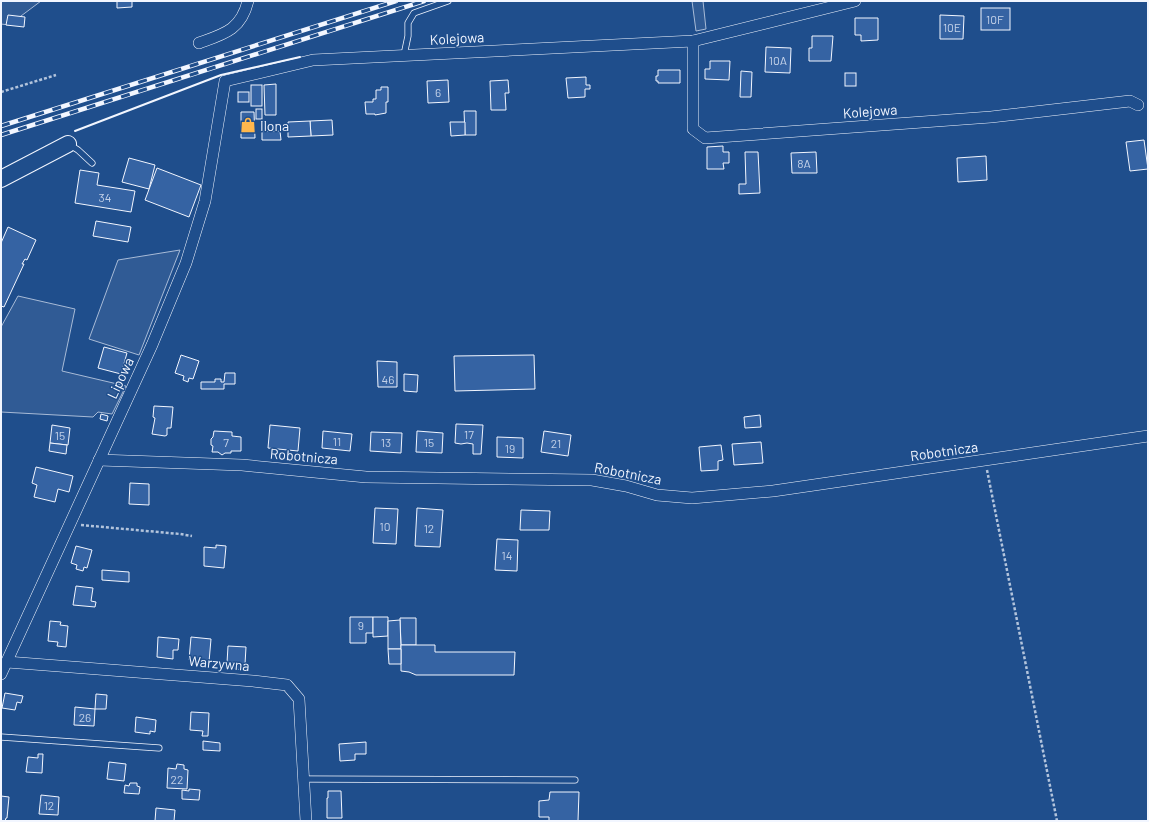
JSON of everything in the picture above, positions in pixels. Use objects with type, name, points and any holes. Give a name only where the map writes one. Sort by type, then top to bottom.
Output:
[{"type":"street","points":[[199,43],[222,35],[233,29],[241,20],[246,10],[248,1]]},
{"type":"street","name":"Kolejowa","points":[[225,81],[313,60],[693,41],[855,1]]},
{"type":"street","name":"Kolejowa","points":[[693,41],[693,129],[705,138],[991,117],[1130,101],[1138,105]]},
{"type":"street","name":"Lipowa","points":[[1,674],[152,345],[186,263],[205,201],[225,81]]},
{"type":"street","points":[[1,179],[68,144]]},
{"type":"street","name":"Robotnicza","points":[[99,460],[242,465],[366,476],[592,480],[626,486],[657,495],[692,498],[772,491],[1148,436]]},
{"type":"street","name":"Warzywna","points":[[7,662],[253,681],[287,685],[299,699],[306,821]]},
{"type":"lane","points":[[404,55],[408,36],[408,22],[414,13],[448,1]]},
{"type":"lane","points":[[68,144],[78,150],[92,164]]},
{"type":"lane","points":[[1,737],[159,748]]},
{"type":"lane","points":[[303,779],[575,780]]},
{"type":"path","points":[[1,92],[56,75]]},
{"type":"path","points":[[985,460],[1057,821]]},
{"type":"path","points":[[70,524],[192,536]]},
{"type":"shaded area","points":[[1,1],[41,1],[9,25],[1,24]]},
{"type":"shaded area","points":[[692,1],[703,1],[706,29],[696,31]]},
{"type":"shaded area","points":[[180,250],[139,355],[89,339],[118,260]]},
{"type":"shaded area","points":[[18,296],[75,309],[62,371],[126,386],[112,414],[98,412],[93,417],[1,412],[1,327]]},
{"type":"building","points":[[117,1],[132,1],[132,7],[117,8]]},
{"type":"building","points":[[981,8],[1010,8],[1010,30],[981,30]]},
{"type":"building","points":[[8,15],[25,17],[24,27],[6,25]]},
{"type":"building","points":[[940,15],[964,16],[963,39],[940,39]]},
{"type":"building","points":[[855,18],[878,18],[878,40],[861,41],[861,35],[855,35]]},
{"type":"building","points":[[812,36],[833,36],[831,61],[809,61],[809,48],[812,48]]},
{"type":"building","points":[[766,47],[791,48],[790,73],[765,72]]},
{"type":"building","points":[[710,61],[730,61],[729,80],[705,79],[705,69],[710,69]]},
{"type":"building","points":[[658,70],[680,70],[680,83],[658,83],[658,81],[656,81],[656,76],[658,76]]},
{"type":"building","points":[[741,71],[752,72],[751,97],[740,97]]},
{"type":"building","points":[[845,73],[856,73],[856,86],[845,86]]},
{"type":"building","points":[[586,77],[586,85],[590,85],[590,89],[585,89],[585,97],[568,98],[566,78]]},
{"type":"building","points":[[448,80],[449,102],[428,103],[427,81]]},
{"type":"building","points":[[508,80],[509,93],[505,93],[506,110],[491,110],[490,81]]},
{"type":"building","points":[[276,84],[276,115],[265,115],[264,85]]},
{"type":"building","points":[[251,85],[262,85],[262,106],[251,106]]},
{"type":"building","points":[[381,87],[388,87],[386,113],[375,115],[366,114],[365,102],[373,102],[373,99],[376,99],[376,90],[381,90]]},
{"type":"building","points":[[238,92],[249,92],[249,102],[238,102]]},
{"type":"building","points":[[256,109],[262,109],[262,119],[256,119]]},
{"type":"building","points":[[464,111],[476,111],[476,135],[465,135]]},
{"type":"building","name":"Ilona","points":[[241,112],[254,112],[255,138],[241,138]]},
{"type":"building","points":[[332,120],[333,135],[311,136],[310,121]]},
{"type":"building","points":[[310,121],[311,136],[288,137],[288,122]]},
{"type":"building","points":[[450,122],[465,122],[465,135],[451,136]]},
{"type":"building","points":[[262,131],[280,131],[281,140],[262,140]]},
{"type":"building","points":[[1144,140],[1148,169],[1130,171],[1126,142]]},
{"type":"building","points":[[723,146],[723,152],[729,152],[729,163],[723,163],[724,169],[707,169],[707,147]]},
{"type":"building","points":[[745,152],[758,152],[760,193],[739,194],[739,184],[746,184]]},
{"type":"building","points":[[816,152],[817,173],[792,173],[791,153]]},
{"type":"building","points":[[986,156],[987,180],[958,182],[957,158]]},
{"type":"building","points":[[129,158],[155,165],[149,189],[122,182]]},
{"type":"building","points":[[157,168],[201,185],[189,217],[145,200]]},
{"type":"building","points":[[80,170],[99,173],[97,185],[135,191],[131,212],[75,203]]},
{"type":"building","points":[[96,221],[131,227],[128,242],[93,236]]},
{"type":"building","points":[[8,227],[36,240],[27,260],[25,259],[22,264],[24,264],[4,307],[1,306],[1,243]]},
{"type":"building","points":[[104,347],[127,353],[121,374],[98,368]]},
{"type":"building","points":[[181,355],[199,361],[193,379],[189,378],[188,382],[183,380],[184,376],[175,373]]},
{"type":"building","points":[[534,355],[535,389],[455,391],[454,356]]},
{"type":"building","points":[[377,361],[397,362],[397,387],[378,387]]},
{"type":"building","points":[[225,373],[235,373],[235,384],[224,384],[224,389],[201,389],[201,382],[215,382],[215,379],[221,379],[221,382],[224,382]]},
{"type":"building","points":[[404,374],[418,375],[417,392],[404,391]]},
{"type":"building","points":[[154,406],[173,407],[171,428],[167,428],[167,435],[165,436],[152,434],[155,418],[153,417]]},
{"type":"building","points":[[101,414],[108,416],[107,421],[100,419]]},
{"type":"building","points":[[760,415],[761,427],[745,428],[744,417]]},
{"type":"building","points":[[456,424],[483,425],[481,454],[473,454],[473,444],[455,443]]},
{"type":"building","points":[[52,425],[70,428],[68,445],[50,443]]},
{"type":"building","points":[[270,425],[300,428],[298,451],[268,448]]},
{"type":"building","points":[[214,431],[232,432],[232,436],[241,437],[241,451],[231,451],[231,453],[225,453],[222,455],[218,452],[212,452],[213,446],[211,445],[211,439]]},
{"type":"building","points":[[323,431],[352,434],[350,451],[322,448]]},
{"type":"building","points":[[417,431],[443,433],[442,453],[416,452]]},
{"type":"building","points":[[544,431],[571,435],[568,456],[541,452]]},
{"type":"building","points":[[371,432],[402,433],[401,453],[370,451]]},
{"type":"building","points":[[497,437],[523,438],[523,458],[497,457]]},
{"type":"building","points":[[761,442],[763,463],[734,465],[732,444]]},
{"type":"building","points":[[50,443],[67,445],[66,454],[49,451]]},
{"type":"building","points":[[721,445],[723,460],[718,461],[718,470],[701,471],[699,447]]},
{"type":"building","points":[[36,467],[73,476],[69,492],[58,489],[55,502],[34,497],[37,485],[32,483]]},
{"type":"building","points":[[130,483],[149,484],[149,505],[129,504]]},
{"type":"building","points":[[375,508],[398,509],[396,544],[373,543]]},
{"type":"building","points":[[417,508],[443,510],[440,547],[415,546]]},
{"type":"building","points":[[521,510],[550,511],[549,530],[520,530]]},
{"type":"building","points":[[497,539],[518,540],[517,571],[495,570]]},
{"type":"building","points":[[216,545],[226,546],[224,568],[204,566],[204,547],[216,548]]},
{"type":"building","points":[[76,546],[92,550],[87,568],[84,567],[83,571],[76,569],[77,565],[71,563]]},
{"type":"building","points":[[102,570],[129,572],[129,582],[102,580]]},
{"type":"building","points":[[76,586],[93,588],[91,601],[96,602],[95,607],[73,605]]},
{"type":"building","points":[[350,617],[373,617],[373,633],[366,633],[366,643],[350,643]]},
{"type":"building","points":[[373,617],[388,617],[388,636],[373,637]]},
{"type":"building","points":[[400,618],[416,618],[416,645],[401,645]]},
{"type":"building","points":[[400,620],[401,649],[388,649],[388,621]]},
{"type":"building","points":[[50,621],[61,622],[60,625],[68,626],[66,647],[57,646],[58,642],[48,641]]},
{"type":"building","points":[[158,637],[179,639],[178,650],[173,650],[173,659],[157,657]]},
{"type":"building","points":[[191,637],[211,639],[209,662],[189,660]]},
{"type":"building","points":[[401,645],[435,645],[435,652],[515,652],[514,675],[416,675],[401,671]]},
{"type":"building","points":[[228,646],[246,647],[244,670],[235,669],[236,663],[227,663]]},
{"type":"building","points":[[388,649],[401,649],[401,664],[389,664]]},
{"type":"building","points":[[5,693],[23,696],[21,703],[17,702],[15,710],[2,708]]},
{"type":"building","points":[[96,694],[107,695],[106,709],[95,709]]},
{"type":"building","points":[[75,707],[95,709],[94,726],[74,725]]},
{"type":"building","points":[[191,712],[209,713],[208,736],[202,736],[203,731],[190,730]]},
{"type":"building","points":[[136,717],[156,720],[155,732],[150,731],[150,734],[135,732]]},
{"type":"building","points":[[203,741],[220,743],[220,751],[203,750]]},
{"type":"building","points":[[366,742],[366,754],[355,754],[355,760],[340,761],[339,744]]},
{"type":"building","points":[[38,754],[43,754],[42,773],[26,772],[28,757],[38,758]]},
{"type":"building","points":[[109,762],[126,764],[124,781],[107,779]]},
{"type":"building","points":[[177,764],[184,765],[184,769],[188,770],[187,789],[167,788],[168,768],[176,769]]},
{"type":"building","points":[[130,783],[137,783],[137,786],[140,787],[139,794],[124,793],[125,785],[129,786]]},
{"type":"building","points":[[189,789],[200,790],[199,800],[182,799],[182,790],[189,791]]},
{"type":"building","points":[[328,791],[341,791],[342,818],[327,818]]},
{"type":"building","points":[[550,792],[579,792],[578,821],[549,821],[549,817],[539,817],[539,801],[549,800]]},
{"type":"building","points":[[41,795],[59,797],[58,815],[39,814]]},
{"type":"building","points":[[1,796],[9,797],[7,818],[5,821],[1,821]]},
{"type":"building","points":[[156,808],[175,810],[174,821],[155,821]]},
{"type":"railway","points":[[1,126],[396,1]]},
{"type":"railway","points":[[1,135],[424,1]]},
{"type":"wall","points":[[75,131],[221,75],[300,57]]},
{"type":"place","name":"Ilona","points":[[248,125]]}]
